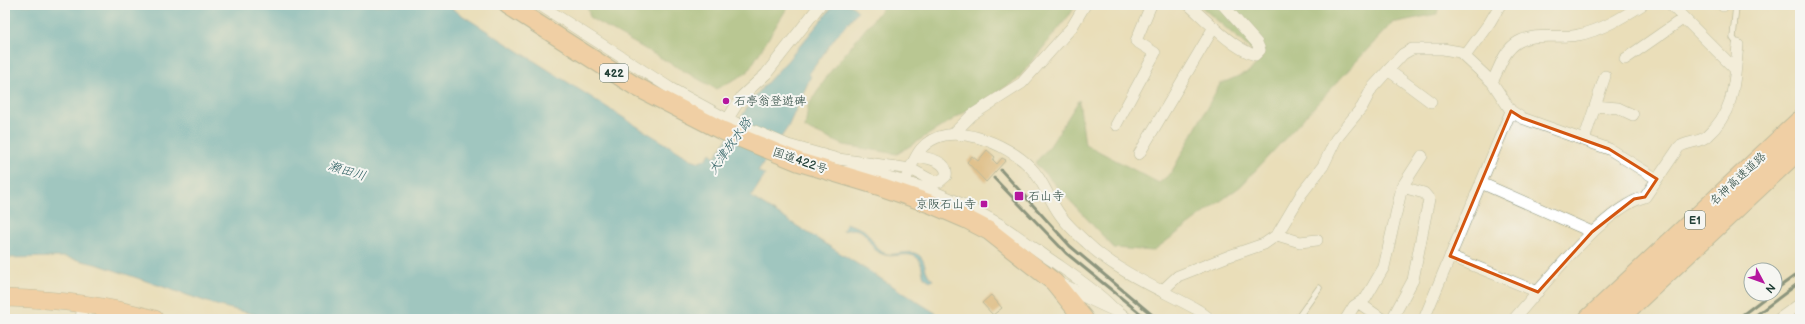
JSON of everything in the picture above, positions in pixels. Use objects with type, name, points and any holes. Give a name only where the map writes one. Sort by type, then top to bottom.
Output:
[{"type":"highway","name":"国道422号","points":[[508,5],[635,86],[774,152],[829,172],[902,187],[989,231],[1054,282],[1084,319]]},
{"type":"highway","name":"名神高速道路","points":[[1589,319],[1800,121]]},
{"type":"highway","name":"名神高速道路","points":[[1617,319],[1800,148]]},
{"type":"main road","points":[[5,298],[57,301],[82,312],[118,310],[155,319]]},
{"type":"street","points":[[540,5],[664,84],[724,127],[838,159],[911,169],[934,181],[939,182],[946,176],[947,172],[945,167],[941,164],[930,159],[917,156]]},
{"type":"street","points":[[724,127],[742,96],[766,74],[820,5]]},
{"type":"street","points":[[954,133],[972,115],[1022,83],[1072,27],[1084,5]]},
{"type":"street","points":[[1116,125],[1155,53],[1136,41],[1152,5]]},
{"type":"street","points":[[1189,5],[1247,53],[1255,55],[1260,50],[1257,43],[1223,5]]},
{"type":"street","points":[[1465,56],[1490,22],[1500,5]]},
{"type":"street","points":[[1671,5],[1735,69]]},
{"type":"street","points":[[1492,82],[1504,55],[1518,42],[1542,36],[1578,36],[1594,31],[1640,6]]},
{"type":"street","points":[[1625,59],[1684,18]]},
{"type":"street","points":[[1139,154],[1214,27]]},
{"type":"street","points":[[1514,319],[1592,232],[1634,200],[1645,197],[1679,147],[1685,143],[1707,137],[1728,110],[1732,99],[1738,45]]},
{"type":"street","points":[[1162,290],[1178,276],[1264,244],[1277,235],[1302,193],[1323,166],[1336,139],[1362,107],[1372,88],[1403,54],[1412,49],[1443,49],[1460,52],[1492,82],[1511,111],[1522,118],[1609,150],[1657,179]]},
{"type":"street","points":[[1388,70],[1431,102]]},
{"type":"street","points":[[1584,140],[1605,76]]},
{"type":"street","points":[[1595,106],[1618,108],[1633,115]]},
{"type":"street","points":[[1424,319],[1511,111]]},
{"type":"street","points":[[1126,319],[1101,296],[1001,225],[954,201],[902,187],[920,149],[930,141],[943,135],[954,133],[987,140],[1012,152],[1032,168],[1062,218],[1088,244],[1114,265],[1198,310],[1210,319]]},
{"type":"street","points":[[1346,319],[1354,306],[1366,298],[1384,267],[1402,187],[1422,156]]},
{"type":"street","points":[[1481,183],[1592,232]]},
{"type":"street","points":[[1392,319],[1413,280],[1429,199],[1424,192],[1402,187]]},
{"type":"street","points":[[1277,235],[1300,242],[1317,240]]},
{"type":"street","points":[[1450,256],[1538,292]]},
{"type":"street","points":[[1054,282],[1115,310]]},
{"type":"street","points":[[1359,303],[1382,319]]},
{"type":"street","points":[[1779,319],[1800,304]]},
{"type":"lane","points":[[1722,6],[1736,6],[1733,38],[1738,45]]},
{"type":"lane","points":[[1297,319],[1319,288]]},
{"type":"highlighted area","points":[[1511,111],[1522,118],[1609,149],[1657,179],[1645,197],[1634,199],[1592,232],[1538,292],[1450,256]]},
{"type":"green space","points":[[587,5],[789,5],[747,73],[716,89],[590,18]]},
{"type":"green space","points":[[885,5],[1076,5],[1017,80],[897,154],[844,145],[805,128],[808,106],[830,72]]},
{"type":"green space","points":[[1199,5],[1439,5],[1437,14],[1392,23],[1241,186],[1153,251],[1114,248],[1035,163],[1050,146],[1079,100],[1085,144],[1159,183],[1171,173],[1220,84],[1250,71],[1261,58]]},
{"type":"water","points":[[5,5],[446,5],[643,130],[691,159],[700,162],[707,158],[710,153],[715,157],[754,97],[788,60],[834,5],[851,5],[858,11],[835,38],[809,74],[811,76],[788,127],[758,171],[765,175],[751,197],[945,319],[274,319],[219,306],[99,265],[65,257],[5,258]]},
{"type":"water","points":[[847,223],[864,230],[870,236],[876,247],[887,254],[908,252],[920,256],[924,262],[926,271],[933,280],[931,282],[924,277],[921,264],[916,257],[912,255],[890,256],[882,254],[876,251],[867,237],[859,230],[852,229],[843,231]]},
{"type":"building","points":[[987,150],[995,157],[993,160],[997,164],[1002,158],[1006,160],[986,182],[967,162],[972,156],[978,161]]},
{"type":"building","points":[[991,295],[1002,308],[993,315],[982,303]]},
{"type":"railway","points":[[1001,170],[1070,246],[1157,319]]},
{"type":"railway","points":[[994,178],[1066,253],[1141,314]]},
{"type":"railway","points":[[1783,284],[1800,272]]},
{"type":"railway","points":[[1751,319],[1800,282]]},
{"type":"railway","points":[[1737,319],[1759,302]]},
{"type":"place","name":"石亭翁登遊碑","points":[[726,101]]},
{"type":"place","name":"石山寺","points":[[1019,196]]},
{"type":"place","name":"京阪石山寺","points":[[984,204]]},
{"type":"water label","name":"大津放水路","points":[[730,146]]},
{"type":"water label","name":"瀬田川","points":[[347,171]]}]
